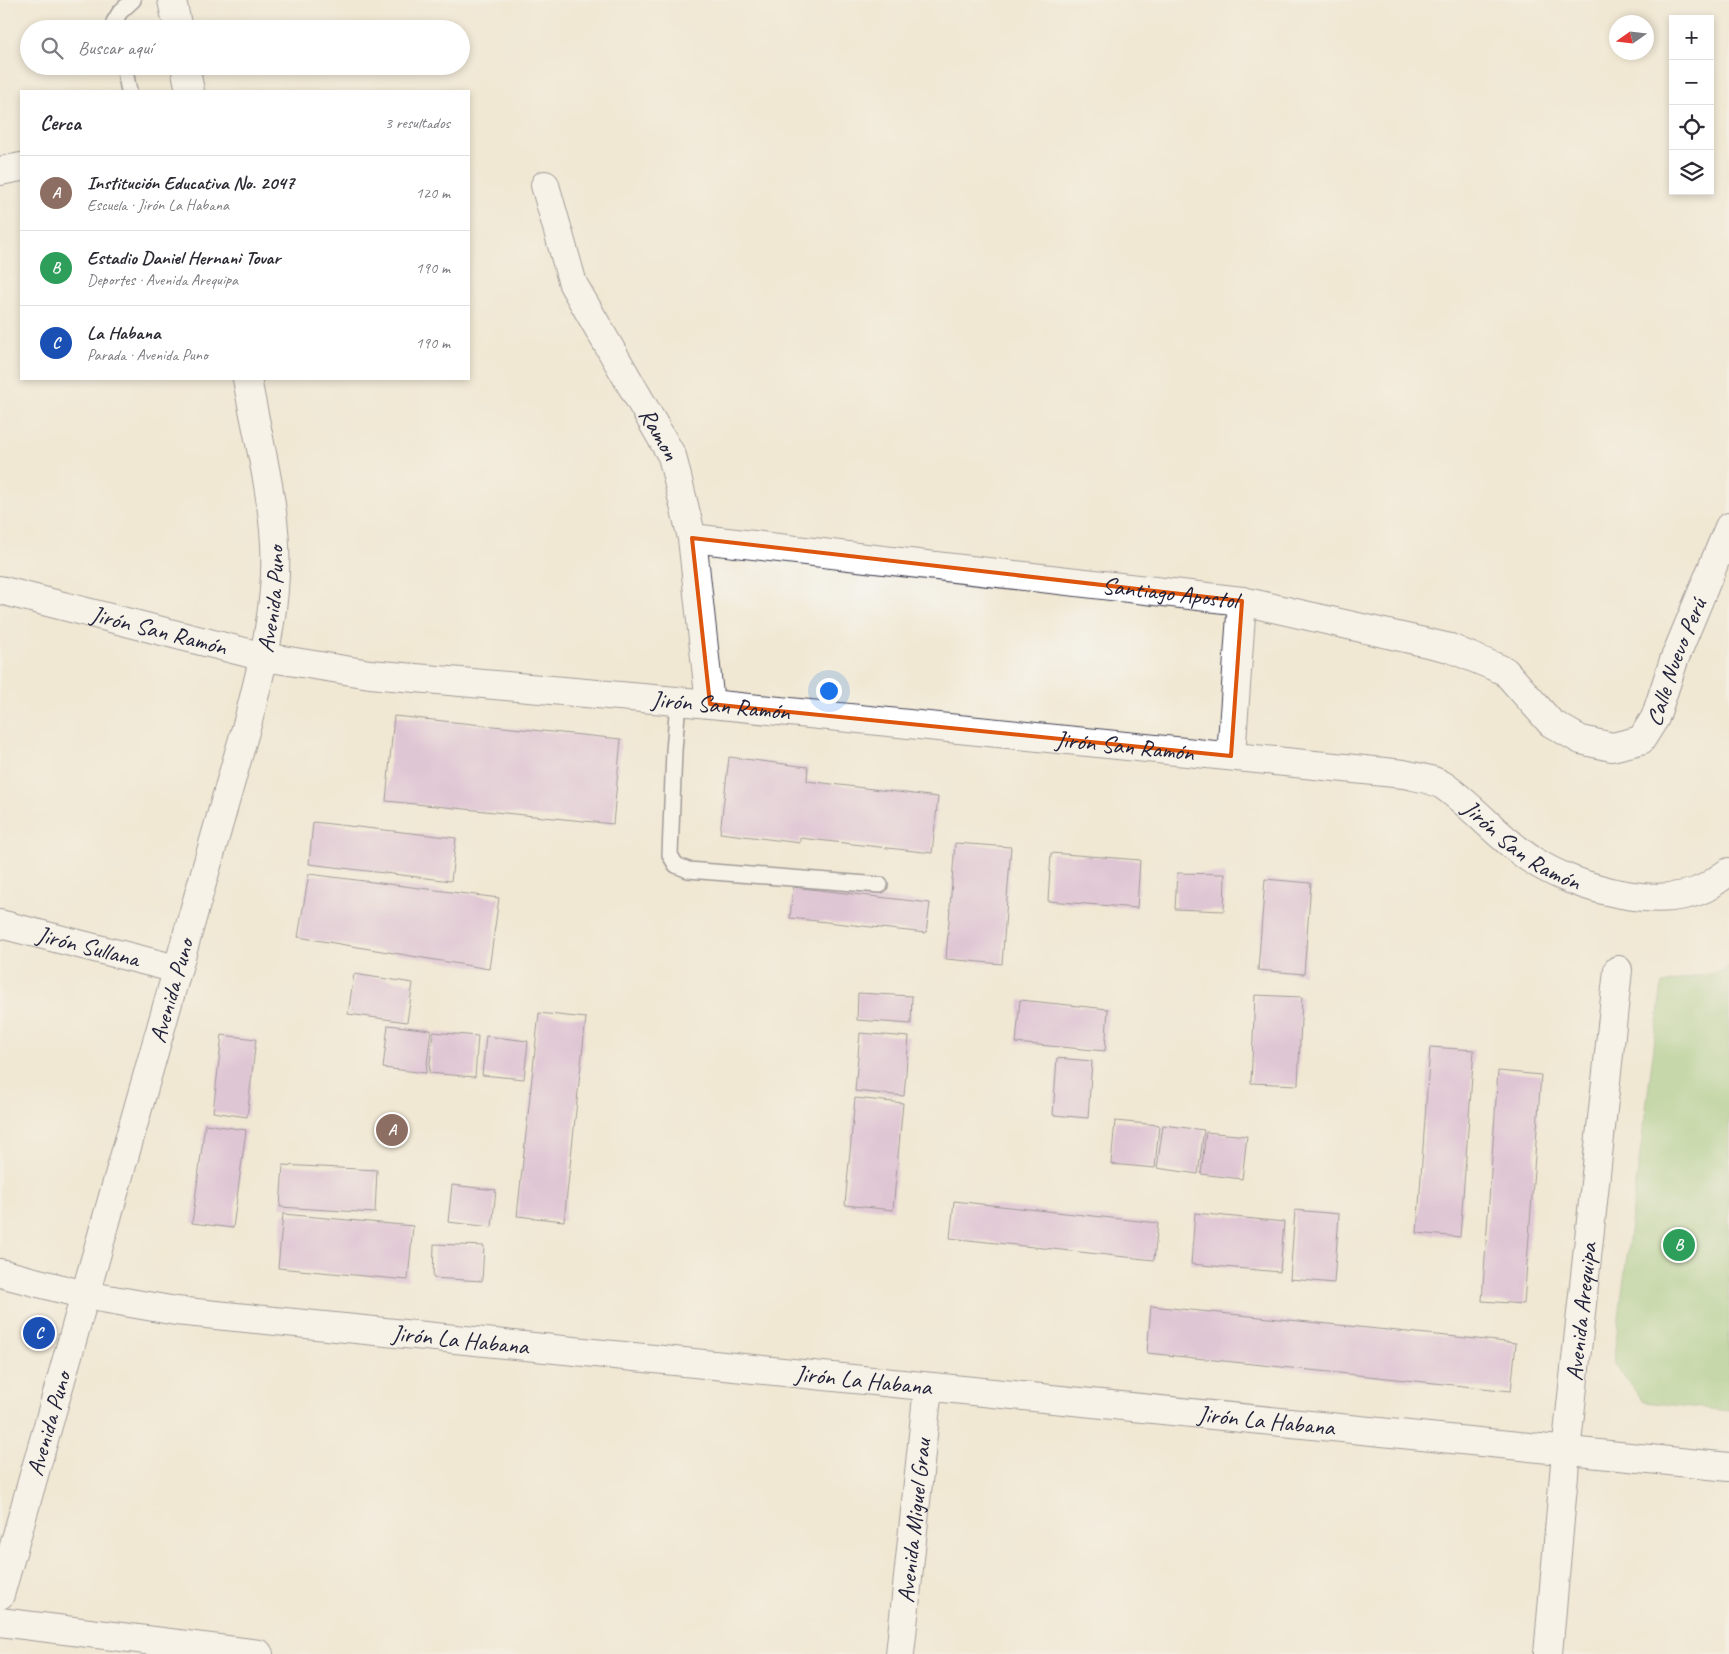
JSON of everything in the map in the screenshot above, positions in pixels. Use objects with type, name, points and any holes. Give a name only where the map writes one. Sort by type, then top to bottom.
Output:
[{"type":"street","points":[[172,0],[176,20]]},
{"type":"street","points":[[187,75],[190,90]]},
{"type":"street","points":[[0,171],[20,168]]},
{"type":"street","name":"Ramon","points":[[545,185],[573,284],[672,456],[692,538],[710,704]]},
{"type":"street","name":"Avenida Puno","points":[[0,1595],[264,657],[274,589],[275,544],[264,466],[247,380]]},
{"type":"street","name":"Calle Nuevo Perú","points":[[1612,748],[1641,740],[1655,718],[1674,660],[1729,527]]},
{"type":"street","name":"Santiago Apostol","points":[[692,538],[1242,601],[1450,648],[1478,658],[1505,671],[1551,723],[1581,740],[1612,748]]},
{"type":"street","name":"Jirón San Ramón","points":[[0,590],[264,657],[370,674],[710,704],[1404,774],[1442,785],[1532,860],[1570,880],[1626,896],[1676,896],[1706,887],[1729,872]]},
{"type":"street","points":[[1231,756],[1242,601]]},
{"type":"street","name":"Jirón Sullana","points":[[0,924],[177,969]]},
{"type":"street","name":"Avenida Arequipa","points":[[1548,1654],[1566,1452],[1618,970]]},
{"type":"street","name":"Jirón La Habana","points":[[0,1273],[85,1295],[176,1311],[1729,1467]]},
{"type":"street","name":"Avenida Miguel Grau","points":[[900,1654],[928,1387]]},
{"type":"street","points":[[0,1622],[259,1654]]},
{"type":"lane","points":[[116,20],[133,0]]},
{"type":"lane","points":[[126,75],[129,90]]},
{"type":"lane","points":[[678,701],[670,855],[676,865],[688,870],[880,885]]},
{"type":"highlighted area","points":[[692,538],[1242,601],[1231,756],[710,704]]},
{"type":"green space","points":[[1729,966],[1729,1411],[1644,1402],[1613,1363],[1662,984],[1722,971]]},
{"type":"building","points":[[394,716],[621,739],[613,824],[386,801]]},
{"type":"building","points":[[729,757],[808,767],[807,781],[938,797],[932,853],[800,838],[800,843],[720,833]]},
{"type":"building","points":[[313,822],[456,838],[451,881],[309,864]]},
{"type":"building","points":[[955,843],[1011,847],[1002,964],[946,959]]},
{"type":"building","points":[[1051,853],[1140,860],[1137,908],[1048,901]]},
{"type":"building","points":[[1177,873],[1225,874],[1224,911],[1175,909]]},
{"type":"building","points":[[309,874],[499,898],[489,969],[298,937]]},
{"type":"building","points":[[1265,879],[1311,883],[1304,974],[1258,970]]},
{"type":"building","points":[[793,887],[930,903],[926,933],[790,918]]},
{"type":"building","points":[[354,974],[413,983],[407,1022],[348,1014]]},
{"type":"building","points":[[858,993],[912,996],[911,1024],[857,1020]]},
{"type":"building","points":[[1255,995],[1302,997],[1298,1085],[1251,1083]]},
{"type":"building","points":[[1020,1000],[1108,1009],[1105,1051],[1016,1043]]},
{"type":"building","points":[[539,1013],[586,1018],[564,1221],[517,1216]]},
{"type":"building","points":[[388,1025],[431,1030],[426,1073],[383,1068]]},
{"type":"building","points":[[433,1032],[478,1036],[475,1077],[429,1073]]},
{"type":"building","points":[[860,1033],[909,1037],[904,1096],[855,1091]]},
{"type":"building","points":[[222,1035],[256,1039],[247,1117],[213,1112]]},
{"type":"building","points":[[486,1036],[528,1041],[524,1079],[482,1075]]},
{"type":"building","points":[[1430,1047],[1474,1050],[1460,1237],[1417,1233]]},
{"type":"building","points":[[1057,1058],[1092,1061],[1088,1118],[1053,1115]]},
{"type":"building","points":[[1498,1071],[1541,1075],[1524,1304],[1482,1301]]},
{"type":"building","points":[[855,1098],[903,1103],[893,1210],[845,1205]]},
{"type":"building","points":[[1115,1121],[1159,1125],[1155,1168],[1111,1164]]},
{"type":"building","points":[[205,1124],[246,1130],[233,1228],[192,1223]]},
{"type":"building","points":[[1163,1125],[1204,1130],[1198,1174],[1157,1168]]},
{"type":"building","points":[[1206,1132],[1247,1136],[1242,1179],[1201,1174]]},
{"type":"building","points":[[283,1165],[377,1170],[375,1213],[280,1207]]},
{"type":"building","points":[[452,1185],[496,1190],[492,1227],[448,1222]]},
{"type":"building","points":[[954,1201],[1158,1223],[1154,1260],[950,1238]]},
{"type":"building","points":[[1295,1210],[1339,1214],[1334,1283],[1290,1279]]},
{"type":"building","points":[[1195,1213],[1284,1222],[1280,1272],[1191,1264]]},
{"type":"building","points":[[283,1214],[413,1226],[408,1280],[278,1268]]},
{"type":"building","points":[[434,1244],[484,1246],[482,1281],[433,1278]]},
{"type":"building","points":[[1151,1306],[1516,1343],[1511,1391],[1147,1353]]},
{"type":"place","name":"Institución Educativa No. 2047","points":[[392,1130]]},
{"type":"place","name":"Estadio Daniel Hernani Tovar","points":[[1679,1245]]},
{"type":"place","name":"La Habana","points":[[39,1333]]}]
